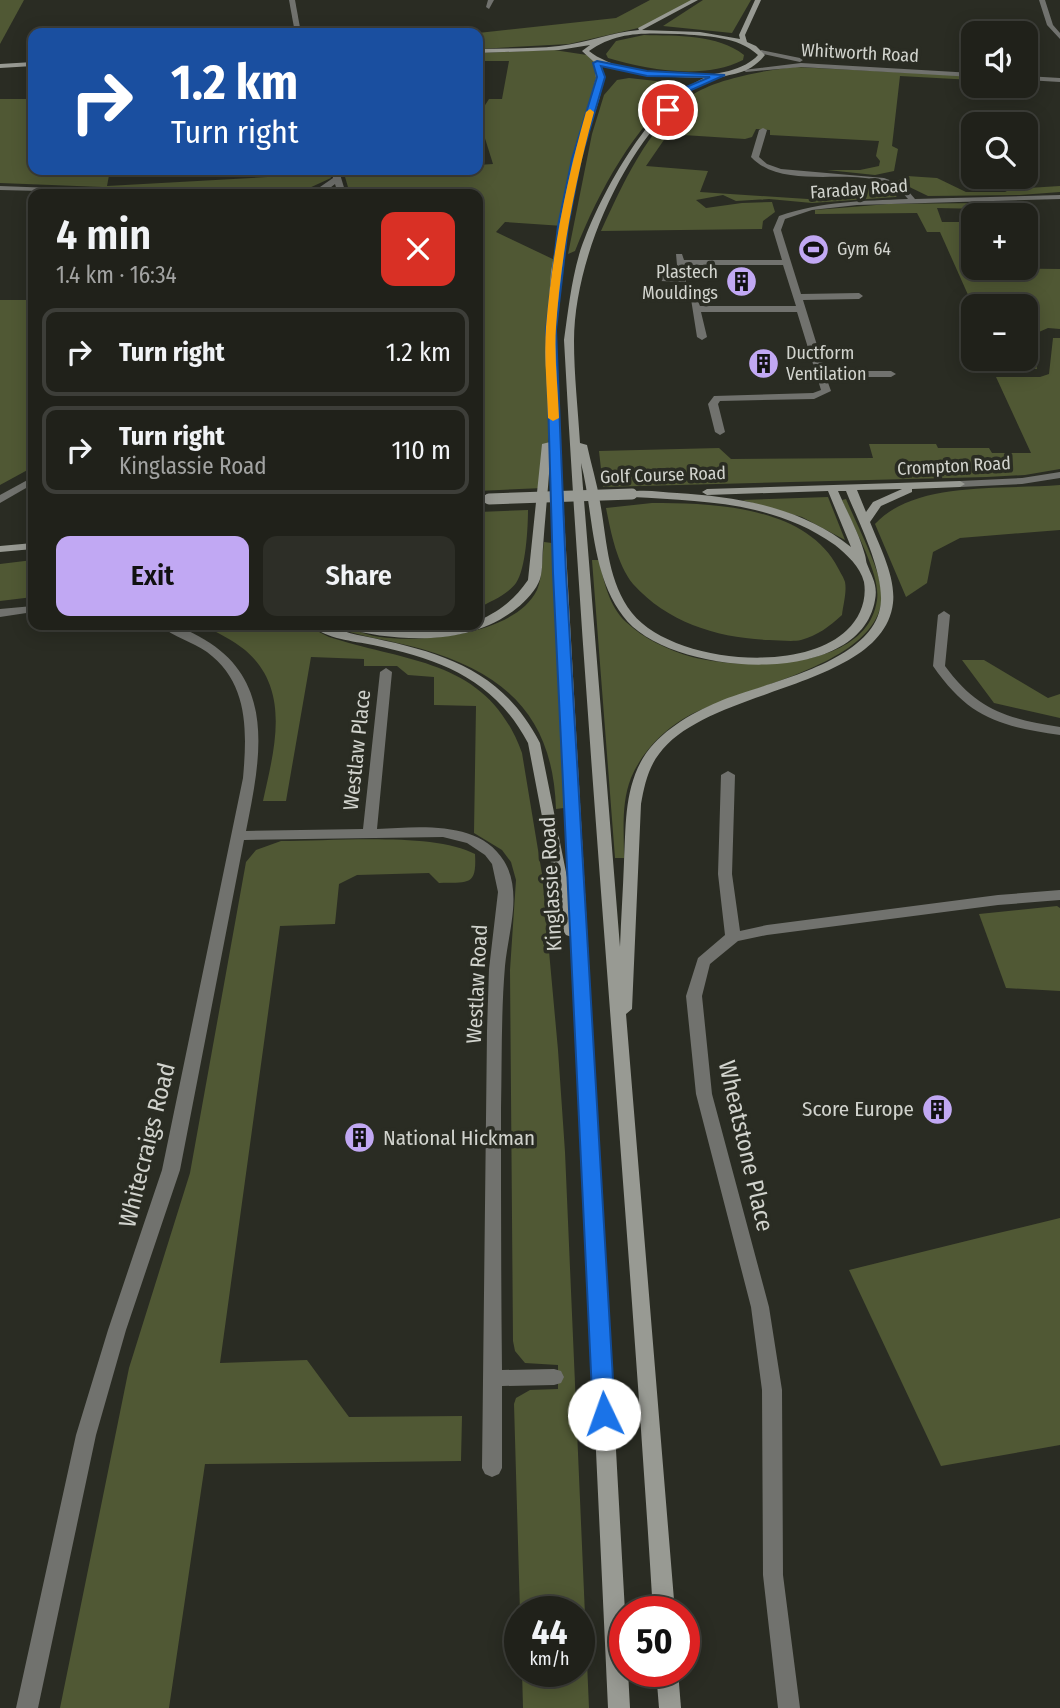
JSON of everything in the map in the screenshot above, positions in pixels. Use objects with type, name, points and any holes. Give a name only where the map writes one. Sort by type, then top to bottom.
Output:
[{"type":"main road","points":[[542,50],[629,33],[665,18],[695,0]]},
{"type":"main road","points":[[744,42],[742,36],[758,0]]},
{"type":"main road","points":[[629,33],[686,34],[744,42],[761,52],[761,60],[746,70],[722,75],[688,89],[668,110],[628,162],[602,210],[584,254],[572,304],[569,341],[621,1069],[663,1596]]},
{"type":"main road","points":[[587,55],[587,48],[596,41]]},
{"type":"main road","points":[[483,51],[542,50],[587,55],[597,63],[647,73],[722,75]]},
{"type":"main road","name":"Kinglassie Road","points":[[597,63],[601,77],[577,159],[559,251],[551,330],[581,988],[619,1708]]},
{"type":"main road","points":[[0,66],[28,64]]},
{"type":"main road","points":[[483,623],[512,608],[523,598],[534,579],[552,397]]},
{"type":"main road","points":[[572,402],[595,503],[599,547],[609,582],[631,619],[662,642],[702,655],[738,660],[787,659],[818,652],[847,637],[866,613],[870,589],[864,567],[832,488]]},
{"type":"main road","name":"Crompton Road","points":[[850,487],[960,484]]},
{"type":"main road","points":[[863,523],[883,500],[922,486]]},
{"type":"main road","points":[[621,1069],[634,804],[639,779],[655,751],[680,728],[727,703],[841,660],[876,630],[887,607],[886,587],[850,487]]},
{"type":"main road","name":"Golf Course Road","points":[[483,499],[850,487]]},
{"type":"main road","points":[[632,494],[731,502],[787,515],[835,540],[864,567]]},
{"type":"main road","points":[[0,550],[28,547]]},
{"type":"main road","points":[[329,630],[417,652],[445,662],[494,688],[513,706],[526,724],[534,743],[581,988]]},
{"type":"main road","points":[[372,630],[399,635],[454,630]]},
{"type":"main road","points":[[668,1687],[670,1708]]},
{"type":"street","points":[[292,0],[297,28]]},
{"type":"street","points":[[1042,0],[1050,24],[1060,37]]},
{"type":"street","name":"Whitworth Road","points":[[761,52],[813,62],[961,72]]},
{"type":"street","name":"Whitworth Road","points":[[746,70],[801,65],[961,72]]},
{"type":"street","points":[[1038,77],[1060,78]]},
{"type":"street","points":[[763,130],[755,156],[764,166],[784,171],[882,179],[901,187],[913,201]]},
{"type":"street","points":[[323,189],[335,175]]},
{"type":"street","points":[[0,188],[28,189]]},
{"type":"street","name":"Faraday Road","points":[[822,374],[777,230],[779,220],[787,214],[825,206],[1060,197]]},
{"type":"street","points":[[663,279],[683,280],[679,260],[787,262]]},
{"type":"street","points":[[798,297],[857,292],[863,307]]},
{"type":"street","points":[[702,337],[695,305],[802,309]]},
{"type":"street","points":[[886,363],[895,385]]},
{"type":"street","points":[[720,432],[713,404],[717,398],[819,395],[827,391],[822,374],[891,374]]},
{"type":"street","name":"Crompton Road","points":[[960,484],[1022,481],[1060,475]]},
{"type":"street","points":[[0,500],[28,484]]},
{"type":"street","points":[[0,613],[28,610]]},
{"type":"street","points":[[944,615],[939,666],[955,689],[985,714],[1026,726],[1060,731]]},
{"type":"street","name":"Whitecraigs Road","points":[[27,1708],[86,1435],[117,1330],[171,1170],[239,836],[253,747],[249,700],[228,664],[206,645],[176,630]]},
{"type":"street","name":"Westlaw Place","points":[[370,832],[386,672]]},
{"type":"street","points":[[728,775],[725,874],[733,937]]},
{"type":"street","name":"Westlaw Road","points":[[239,836],[292,832],[425,832],[464,837],[488,850],[505,876],[496,984],[492,1468]]},
{"type":"street","name":"Wheatstone Place","points":[[789,1708],[774,1574],[771,1378],[760,1307],[704,1094],[694,996],[703,962],[733,937],[767,930],[986,901],[1060,895]]},
{"type":"street","points":[[493,1378],[554,1377]]},
{"type":"green space","points":[[0,0],[24,0],[0,44]]},
{"type":"green space","points":[[650,0],[695,0],[647,26],[569,44],[483,49],[483,32],[616,18]]},
{"type":"green space","points":[[703,0],[751,0],[732,33],[663,26]]},
{"type":"green space","points":[[644,35],[683,36],[722,43],[744,55],[743,60],[711,70],[676,71],[608,58],[606,54],[616,41]]},
{"type":"green space","points":[[554,50],[587,55],[599,66],[563,226],[505,222],[496,232],[559,262],[553,397],[543,488],[483,491],[483,189],[349,189],[344,175],[483,175],[483,165],[493,164],[483,132],[483,108],[489,99],[502,99],[509,61],[483,61],[483,53]]},
{"type":"green space","points":[[795,67],[961,75],[961,79],[900,76],[892,146],[898,149],[894,171],[875,175],[827,170],[860,170],[879,166],[880,161],[876,156],[879,141],[770,135],[770,130],[756,129],[752,137],[745,139],[668,134],[646,166],[708,171],[700,192],[823,200],[834,198],[835,193],[843,194],[844,191],[867,193],[869,182],[890,186],[899,193],[896,197],[812,203],[769,199],[736,201],[723,195],[696,200],[706,208],[772,202],[775,212],[763,221],[762,229],[601,231],[638,158],[661,124],[675,109],[701,90],[756,73]]},
{"type":"green space","points":[[629,78],[683,84],[633,141],[607,182],[575,251],[568,254],[592,134],[604,95],[617,80]]},
{"type":"green space","points":[[0,99],[28,99],[28,175],[109,175],[107,186],[286,175],[330,175],[331,178],[307,189],[154,189],[0,183]]},
{"type":"green space","points":[[907,176],[937,178],[966,192],[1005,192],[1011,189],[1060,186],[1060,192],[928,196],[897,181]]},
{"type":"green space","points":[[961,203],[961,208],[937,208],[942,222],[961,222],[961,279],[940,232],[927,232],[917,213],[815,214],[815,210],[888,204]]},
{"type":"green space","points":[[1038,269],[1060,269],[1060,329],[1048,328],[1038,332],[1038,294],[968,294],[961,280],[1038,280]]},
{"type":"green space","points":[[0,300],[28,300],[28,470],[0,485]]},
{"type":"green space","points":[[1053,338],[1060,338],[1060,469],[1025,475],[987,477],[603,487],[599,451],[719,448],[731,459],[873,458],[869,444],[936,444],[938,448],[989,448],[992,453],[1031,453],[996,377],[1040,377],[1049,374]]},
{"type":"green space","points":[[1060,485],[1060,530],[960,538],[933,552],[927,583],[906,597],[875,524],[892,510],[913,500],[961,490]]},
{"type":"green space","points":[[828,497],[845,540],[802,517],[742,500]]},
{"type":"green space","points":[[846,499],[881,584],[882,594],[876,619],[858,640],[832,658],[802,672],[706,707],[683,719],[659,737],[646,752],[631,778],[624,807],[624,858],[615,858],[592,560],[599,560],[608,593],[620,616],[641,634],[657,643],[692,657],[714,661],[770,664],[800,660],[828,653],[851,641],[868,624],[877,600],[875,577],[842,500]]},
{"type":"green space","points":[[652,503],[702,504],[756,512],[781,520],[804,532],[823,547],[844,579],[846,590],[842,615],[813,636],[785,641],[750,639],[713,632],[662,609],[647,598],[627,576],[615,548],[606,508]]},
{"type":"green space","points":[[528,510],[526,548],[519,577],[508,591],[483,605],[483,512]]},
{"type":"green space","points":[[544,542],[552,543],[564,808],[556,809],[553,777],[546,749],[535,725],[520,704],[501,686],[452,659],[342,630],[398,639],[420,639],[483,630],[526,605],[537,590]]},
{"type":"green space","points":[[28,561],[28,598],[0,601],[0,564]]},
{"type":"green space","points":[[213,630],[319,630],[329,637],[443,670],[467,682],[489,699],[507,722],[522,753],[542,874],[558,1050],[565,1152],[584,1596],[520,1596],[514,1404],[516,1398],[530,1390],[558,1389],[558,1365],[525,1363],[515,1351],[513,1341],[510,970],[516,880],[511,862],[502,850],[474,833],[476,706],[434,705],[434,677],[408,675],[397,666],[364,666],[364,659],[311,657],[286,801],[263,801],[275,741],[274,702],[269,683],[260,666],[245,650]]},
{"type":"green space","points":[[962,660],[984,660],[1048,698],[1060,694],[1060,718],[994,703]]},
{"type":"green space","points":[[382,839],[435,843],[475,854],[475,865],[469,880],[457,883],[439,883],[429,873],[357,875],[339,884],[335,924],[280,926],[220,1363],[307,1360],[349,1417],[462,1416],[461,1461],[205,1464],[169,1708],[60,1708],[129,1368],[190,1173],[246,862],[256,850],[281,841]]},
{"type":"green space","points":[[1057,906],[1060,908],[1060,991],[1006,988],[979,914]]},
{"type":"green space","points":[[1060,1218],[1060,1445],[941,1466],[849,1270]]},
{"type":"green space","points":[[522,1687],[588,1687],[589,1708],[523,1708]]},
{"type":"slow traffic","points":[[553,418],[550,352],[559,251],[577,159],[590,112]]},
{"type":"place","name":"Gym 64","points":[[814,249]]},
{"type":"place","name":"Plastech Mouldings","points":[[741,282]]},
{"type":"place","name":"Ductform Ventilation","points":[[763,363]]},
{"type":"place","name":"Score Europe","points":[[937,1109]]},
{"type":"place","name":"National Hickman","points":[[360,1138]]},
{"type":"route","points":[[604,1414],[560,573],[551,330],[563,226],[577,159],[601,77],[597,63],[610,68],[647,73],[722,75],[697,83],[668,110]]}]
